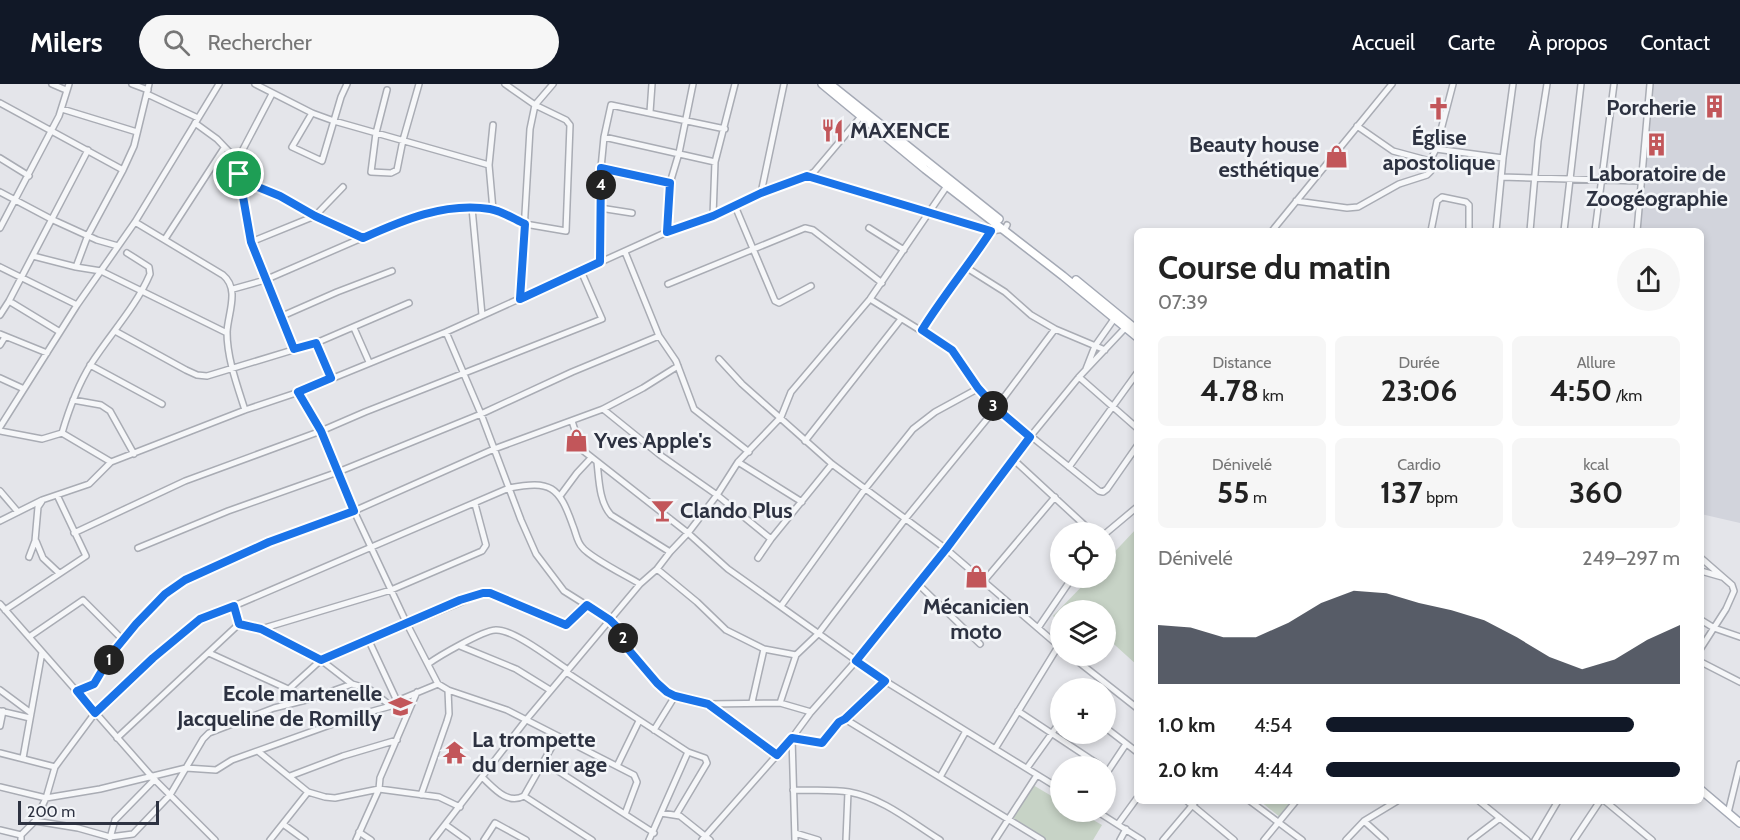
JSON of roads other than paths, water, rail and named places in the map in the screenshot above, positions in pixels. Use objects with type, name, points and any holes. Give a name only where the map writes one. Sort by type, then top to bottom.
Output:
[{"type":"main road","points":[[822,84],[1006,227],[1134,334]]},
{"type":"main road","points":[[830,84],[863,114]]},
{"type":"main road","points":[[1006,227],[1114,319],[1134,329]]},
{"type":"main road","points":[[1704,793],[1740,823]]},
{"type":"main road","points":[[1704,799],[1740,829]]},
{"type":"street","points":[[0,228],[62,109],[67,87],[52,84]]},
{"type":"street","points":[[132,84],[148,89],[197,120],[238,161]]},
{"type":"street","points":[[255,84],[312,113],[334,121],[489,165]]},
{"type":"street","points":[[312,113],[292,147],[319,161],[324,159],[347,84]]},
{"type":"street","points":[[387,90],[376,133],[371,172],[391,173],[397,170],[419,84]]},
{"type":"street","points":[[232,289],[265,280],[414,217],[445,209],[493,210],[525,224],[566,231],[570,125],[566,120],[535,105],[505,84]]},
{"type":"street","points":[[520,299],[530,129],[535,105],[554,84]]},
{"type":"street","points":[[650,112],[652,84]]},
{"type":"street","points":[[667,232],[670,183],[679,153],[693,84]]},
{"type":"street","points":[[713,216],[715,162],[735,84]]},
{"type":"street","points":[[761,193],[784,84]]},
{"type":"street","points":[[1274,228],[1392,84]]},
{"type":"street","points":[[1296,201],[1347,208],[1359,207],[1399,184],[1427,175],[1431,171],[1430,161],[1436,149],[1453,84]]},
{"type":"street","points":[[1496,228],[1513,84]]},
{"type":"street","points":[[1530,228],[1547,84]]},
{"type":"street","points":[[1564,228],[1581,84]]},
{"type":"street","points":[[1595,228],[1614,84]]},
{"type":"street","points":[[1637,228],[1650,84]]},
{"type":"street","points":[[111,462],[62,433],[42,440],[0,429],[77,305],[135,222],[216,85]]},
{"type":"street","points":[[76,267],[88,235],[123,170],[137,132],[148,89]]},
{"type":"street","points":[[272,94],[245,144],[238,161],[239,174],[251,242],[294,349]]},
{"type":"street","points":[[0,103],[123,170]]},
{"type":"street","points":[[600,262],[601,168],[604,137],[612,105],[725,129]]},
{"type":"street","points":[[62,109],[137,132]]},
{"type":"street","points":[[0,521],[42,500],[89,484],[111,462],[298,392],[446,332],[667,232],[713,216],[761,193],[807,176],[814,172],[863,114]]},
{"type":"street","points":[[493,125],[489,165],[493,210]]},
{"type":"street","points":[[1357,126],[1393,151],[1430,161]]},
{"type":"street","points":[[604,137],[715,162]]},
{"type":"street","points":[[165,239],[224,148]]},
{"type":"street","points":[[1436,149],[1503,158]]},
{"type":"street","points":[[0,315],[88,150]]},
{"type":"street","points":[[0,158],[29,176]]},
{"type":"street","points":[[601,168],[670,183]]},
{"type":"street","points":[[239,174],[253,185],[280,196],[315,216],[363,238]]},
{"type":"street","points":[[807,176],[991,231],[1006,227]]},
{"type":"street","points":[[1501,177],[1641,181]]},
{"type":"street","points":[[433,840],[550,690],[640,584],[657,569],[688,532],[717,495],[738,462],[781,417],[791,392],[870,299],[949,182]]},
{"type":"street","points":[[251,242],[315,216],[343,187]]},
{"type":"street","points":[[0,192],[15,202],[51,219],[118,246]]},
{"type":"street","points":[[1432,228],[1437,201],[1442,197],[1466,202],[1469,205],[1469,228]]},
{"type":"street","points":[[735,206],[774,301],[779,303],[811,286]]},
{"type":"street","points":[[472,208],[482,315]]},
{"type":"street","points":[[600,208],[632,213]]},
{"type":"street","points":[[135,222],[230,281],[232,289],[227,333],[232,370],[245,410]]},
{"type":"street","points":[[668,284],[805,228],[813,230],[882,283]]},
{"type":"street","points":[[869,228],[904,250]]},
{"type":"street","points":[[922,330],[991,231]]},
{"type":"street","points":[[625,252],[659,336],[678,366],[694,409],[748,452]]},
{"type":"street","points":[[62,433],[73,400],[90,365],[115,331],[150,274],[149,267],[127,254]]},
{"type":"street","points":[[33,256],[101,271],[227,333]]},
{"type":"street","points":[[0,267],[77,305]]},
{"type":"street","points":[[967,268],[1005,292],[1031,315],[1055,329],[1105,350]]},
{"type":"street","points":[[280,317],[392,271]]},
{"type":"street","points":[[74,533],[185,481],[321,431],[602,319],[581,271]]},
{"type":"street","points":[[870,299],[952,350],[978,388],[996,408],[1099,491],[1103,492],[1134,450]]},
{"type":"street","points":[[9,301],[60,332]]},
{"type":"street","points":[[115,331],[197,375],[207,376],[316,343],[409,303]]},
{"type":"street","points":[[805,441],[901,319]]},
{"type":"street","points":[[1085,371],[1095,346],[1114,319]]},
{"type":"street","points":[[661,813],[680,816],[706,839],[856,661],[1079,377],[1127,326]]},
{"type":"street","points":[[354,328],[369,362]]},
{"type":"street","points":[[780,703],[796,655],[818,634],[906,518],[996,408],[1055,329]]},
{"type":"street","points":[[446,332],[536,554],[564,591],[610,620],[620,630],[628,649],[655,681],[675,696],[708,704],[780,703],[811,712]]},
{"type":"street","points":[[0,345],[3,335],[47,353]]},
{"type":"street","points":[[138,548],[228,511],[338,472],[481,414],[572,372],[659,336]]},
{"type":"street","points":[[316,343],[331,378]]},
{"type":"street","points":[[719,359],[742,384],[832,464],[946,549],[1050,638]]},
{"type":"street","points":[[90,365],[162,404]]},
{"type":"street","points":[[77,691],[94,684],[123,640],[165,594],[193,575],[269,542],[354,511],[494,449],[603,409],[678,366]]},
{"type":"street","points":[[1079,377],[1134,425]]},
{"type":"street","points":[[1069,466],[1134,377]]},
{"type":"street","points":[[0,378],[24,389]]},
{"type":"street","points":[[781,606],[865,489],[924,419],[978,388]]},
{"type":"street","points":[[298,392],[321,431],[371,548],[438,684],[448,690],[507,710],[634,775],[637,779],[624,814]]},
{"type":"street","points":[[73,400],[100,405],[110,411],[134,454]]},
{"type":"street","points":[[603,409],[771,539]]},
{"type":"street","points":[[572,421],[581,449],[688,532],[728,568],[885,681],[1050,783]]},
{"type":"street","points":[[560,496],[566,491],[577,473],[594,460]]},
{"type":"street","points":[[594,460],[606,510],[670,552]]},
{"type":"street","points":[[1014,460],[1081,522]]},
{"type":"street","points":[[738,462],[802,502]]},
{"type":"street","points":[[758,558],[832,464]]},
{"type":"street","points":[[0,830],[21,838],[35,821],[46,798],[55,767],[95,713],[153,658],[200,619],[509,488],[533,483],[552,489],[560,496],[580,546],[588,554],[640,584]]},
{"type":"street","points":[[0,491],[18,512]]},
{"type":"street","points":[[5,610],[86,556],[57,495]]},
{"type":"street","points":[[984,581],[1055,497]]},
{"type":"street","points":[[29,557],[35,541],[38,507],[42,500]]},
{"type":"street","points":[[261,629],[391,590],[482,551],[486,545],[475,504]]},
{"type":"street","points":[[1116,524],[1134,509]]},
{"type":"street","points":[[35,541],[43,558],[59,573]]},
{"type":"street","points":[[1704,561],[1732,585],[1734,591],[1704,643]]},
{"type":"street","points":[[657,569],[726,630],[764,649],[796,655]]},
{"type":"street","points":[[1704,572],[1723,577]]},
{"type":"street","points":[[917,583],[980,644]]},
{"type":"street","points":[[1038,628],[1065,588]]},
{"type":"street","points":[[289,689],[321,660],[483,593],[490,593],[566,625],[587,605]]},
{"type":"street","points":[[30,637],[83,600],[123,640]]},
{"type":"street","points":[[0,604],[153,778],[215,840]]},
{"type":"street","points":[[234,606],[239,624]]},
{"type":"street","points":[[1704,622],[1740,637]]},
{"type":"street","points":[[239,624],[261,629],[321,660],[352,684],[369,689],[391,706]]},
{"type":"street","points":[[117,738],[239,624]]},
{"type":"street","points":[[428,664],[444,653],[496,629],[536,648],[639,722],[688,752],[705,759],[707,763],[676,814]]},
{"type":"street","points":[[369,641],[397,700]]},
{"type":"street","points":[[460,646],[516,669],[550,690]]},
{"type":"street","points":[[752,702],[764,649]]},
{"type":"street","points":[[23,758],[42,652]]},
{"type":"street","points":[[209,653],[310,699]]},
{"type":"street","points":[[995,750],[1050,661]]},
{"type":"street","points":[[1704,664],[1740,682]]},
{"type":"street","points":[[1084,666],[1134,706]]},
{"type":"street","points":[[792,738],[820,744],[839,722],[885,681]]},
{"type":"street","points":[[35,821],[78,828],[110,838],[133,834],[170,795],[209,734],[274,708],[310,699],[352,684]]},
{"type":"street","points":[[0,787],[46,798],[153,778],[186,768],[216,771],[232,760],[355,716],[391,706],[397,700],[438,684]]},
{"type":"street","points":[[0,690],[31,715]]},
{"type":"street","points":[[421,795],[449,714],[448,690]]},
{"type":"street","points":[[356,840],[417,693]]},
{"type":"street","points":[[654,730],[675,696]]},
{"type":"street","points":[[708,704],[777,755]]},
{"type":"street","points":[[0,726],[1,711],[31,715]]},
{"type":"street","points":[[1018,711],[1050,734]]},
{"type":"street","points":[[845,719],[1042,840]]},
{"type":"street","points":[[617,766],[639,722]]},
{"type":"street","points":[[940,777],[966,731]]},
{"type":"street","points":[[482,777],[504,797],[513,799],[524,796],[558,736]]},
{"type":"street","points":[[1116,736],[1134,750]]},
{"type":"street","points":[[792,738],[795,837],[818,840]]},
{"type":"street","points":[[1027,768],[1050,738]]},
{"type":"street","points":[[290,776],[343,756],[397,740]]},
{"type":"street","points":[[1066,744],[1085,756]]},
{"type":"street","points":[[1116,758],[1126,744]]},
{"type":"street","points":[[259,752],[308,792],[334,798],[378,789],[439,797],[460,807]]},
{"type":"street","points":[[650,840],[688,752]]},
{"type":"street","points":[[0,753],[55,767]]},
{"type":"street","points":[[544,762],[654,833]]},
{"type":"street","points":[[1728,813],[1740,764]]},
{"type":"street","points":[[995,840],[1006,819],[1037,775]]},
{"type":"street","points":[[110,838],[115,820],[153,778]]},
{"type":"street","points":[[793,790],[848,792],[867,797],[886,806],[940,840]]},
{"type":"street","points":[[270,840],[308,792]]},
{"type":"street","points":[[846,840],[848,792]]},
{"type":"street","points":[[524,796],[592,840]]},
{"type":"street","points":[[1118,824],[1134,802]]},
{"type":"street","points":[[1163,840],[1190,804]]},
{"type":"street","points":[[1194,804],[1234,840]]},
{"type":"street","points":[[1254,804],[1302,840]]},
{"type":"street","points":[[1264,840],[1293,804]]},
{"type":"street","points":[[1346,840],[1364,821],[1392,804]]},
{"type":"street","points":[[1483,804],[1527,840]]},
{"type":"street","points":[[1535,840],[1556,804]]},
{"type":"street","points":[[1574,840],[1598,804]]},
{"type":"street","points":[[1609,804],[1652,840]]},
{"type":"street","points":[[1471,840],[1500,818]]},
{"type":"street","points":[[1364,821],[1385,840]]},
{"type":"street","points":[[1115,822],[1142,840]]},
{"type":"street","points":[[484,840],[495,823],[526,840]]},
{"type":"street","points":[[283,825],[304,840]]},
{"type":"street","points":[[446,825],[467,840]]},
{"type":"street","points":[[1120,840],[1126,829]]},
{"type":"street","points":[[359,832],[371,840]]},
{"type":"place","name":"Porcherie","points":[[1714,107]]},
{"type":"place","name":"Église apostolique","points":[[1439,108]]},
{"type":"place","name":"MAXENCE","points":[[832,130]]},
{"type":"place","name":"Laboratoire de Zoogéographie","points":[[1657,144]]},
{"type":"place","name":"Beauty house esthétique","points":[[1337,157]]},
{"type":"place","name":"Yves Apple's","points":[[576,440]]},
{"type":"place","name":"Clando Plus","points":[[662,510]]},
{"type":"place","name":"Mécanicien moto","points":[[976,577]]},
{"type":"place","name":"Ecole martenelle Jacqueline de Romilly","points":[[400,706]]},
{"type":"place","name":"La trompette du dernier age","points":[[454,752]]}]
